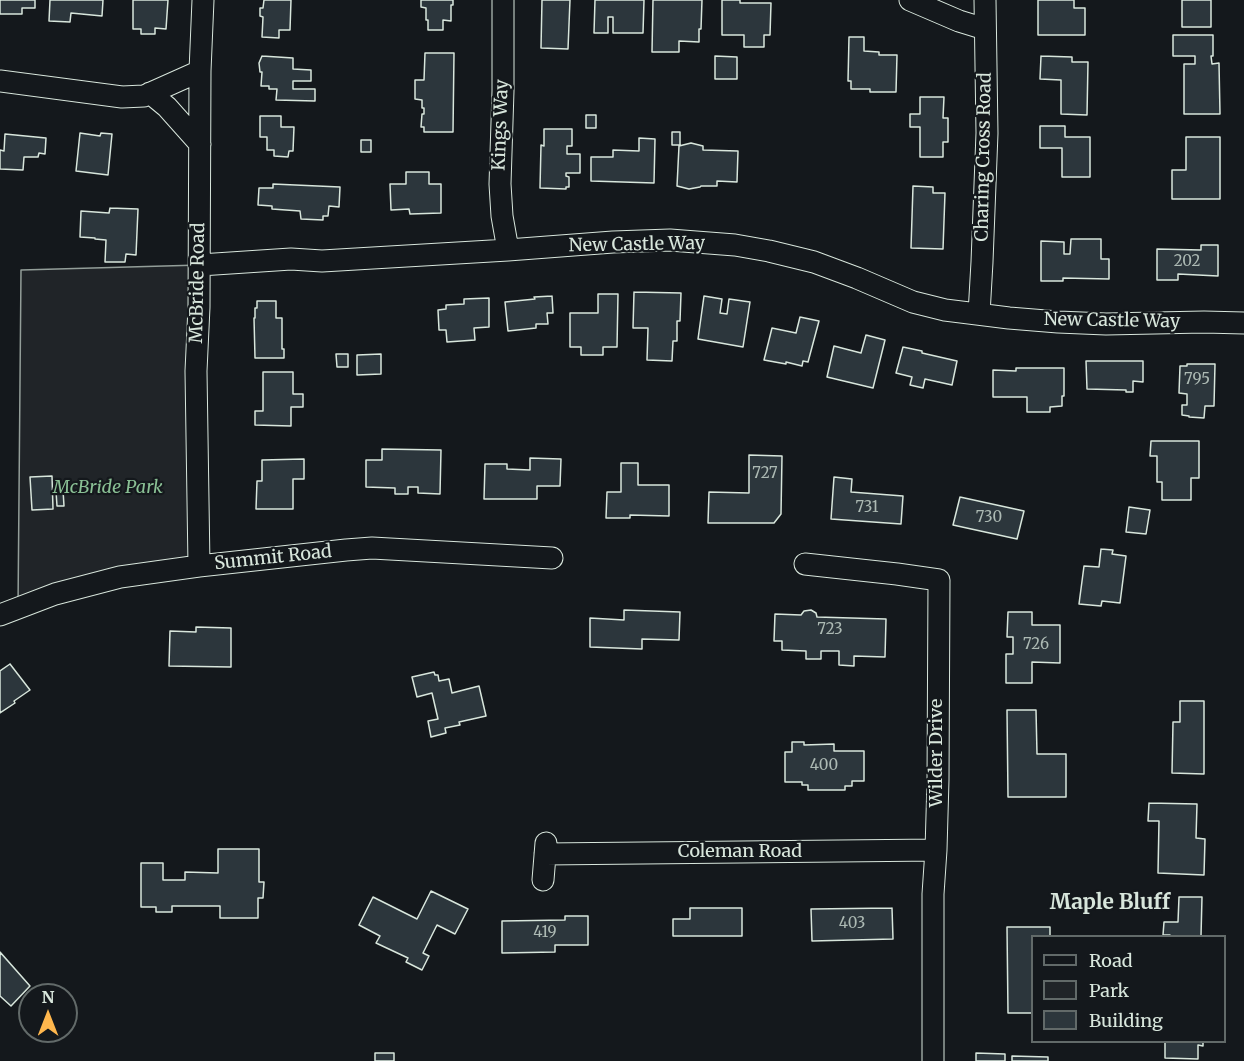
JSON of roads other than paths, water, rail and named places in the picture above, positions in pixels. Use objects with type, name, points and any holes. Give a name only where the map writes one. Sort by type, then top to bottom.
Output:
[{"type":"street","name":"McBride Road","points":[[199,566],[196,371],[200,265],[200,71],[203,0]]},
{"type":"street","name":"Kings Way","points":[[503,0],[500,184],[502,216],[508,250]]},
{"type":"street","points":[[910,0],[959,21],[985,29]]},
{"type":"street","name":"Charing Cross Road","points":[[979,314],[987,134],[985,0]]},
{"type":"street","points":[[0,81],[122,97],[144,96],[200,71]]},
{"type":"street","points":[[150,93],[167,107],[200,144]]},
{"type":"street","name":"New Castle Way","points":[[200,265],[291,259],[322,261],[670,240],[735,245],[814,262],[914,302],[945,310],[1058,322],[1244,323]]},
{"type":"street","name":"Summit Road","points":[[0,615],[55,594],[120,578],[199,566],[346,550],[372,548],[552,558]]},
{"type":"street","name":"Wilder Drive","points":[[805,564],[939,580],[936,850],[933,894],[933,1061]]},
{"type":"street","name":"Coleman Road","points":[[543,880],[545,848],[936,850]]},
{"type":"district","name":"Maple Bluff","points":[[1110,903]]},
{"type":"park label","name":"McBride Park","points":[[108,488]]}]
